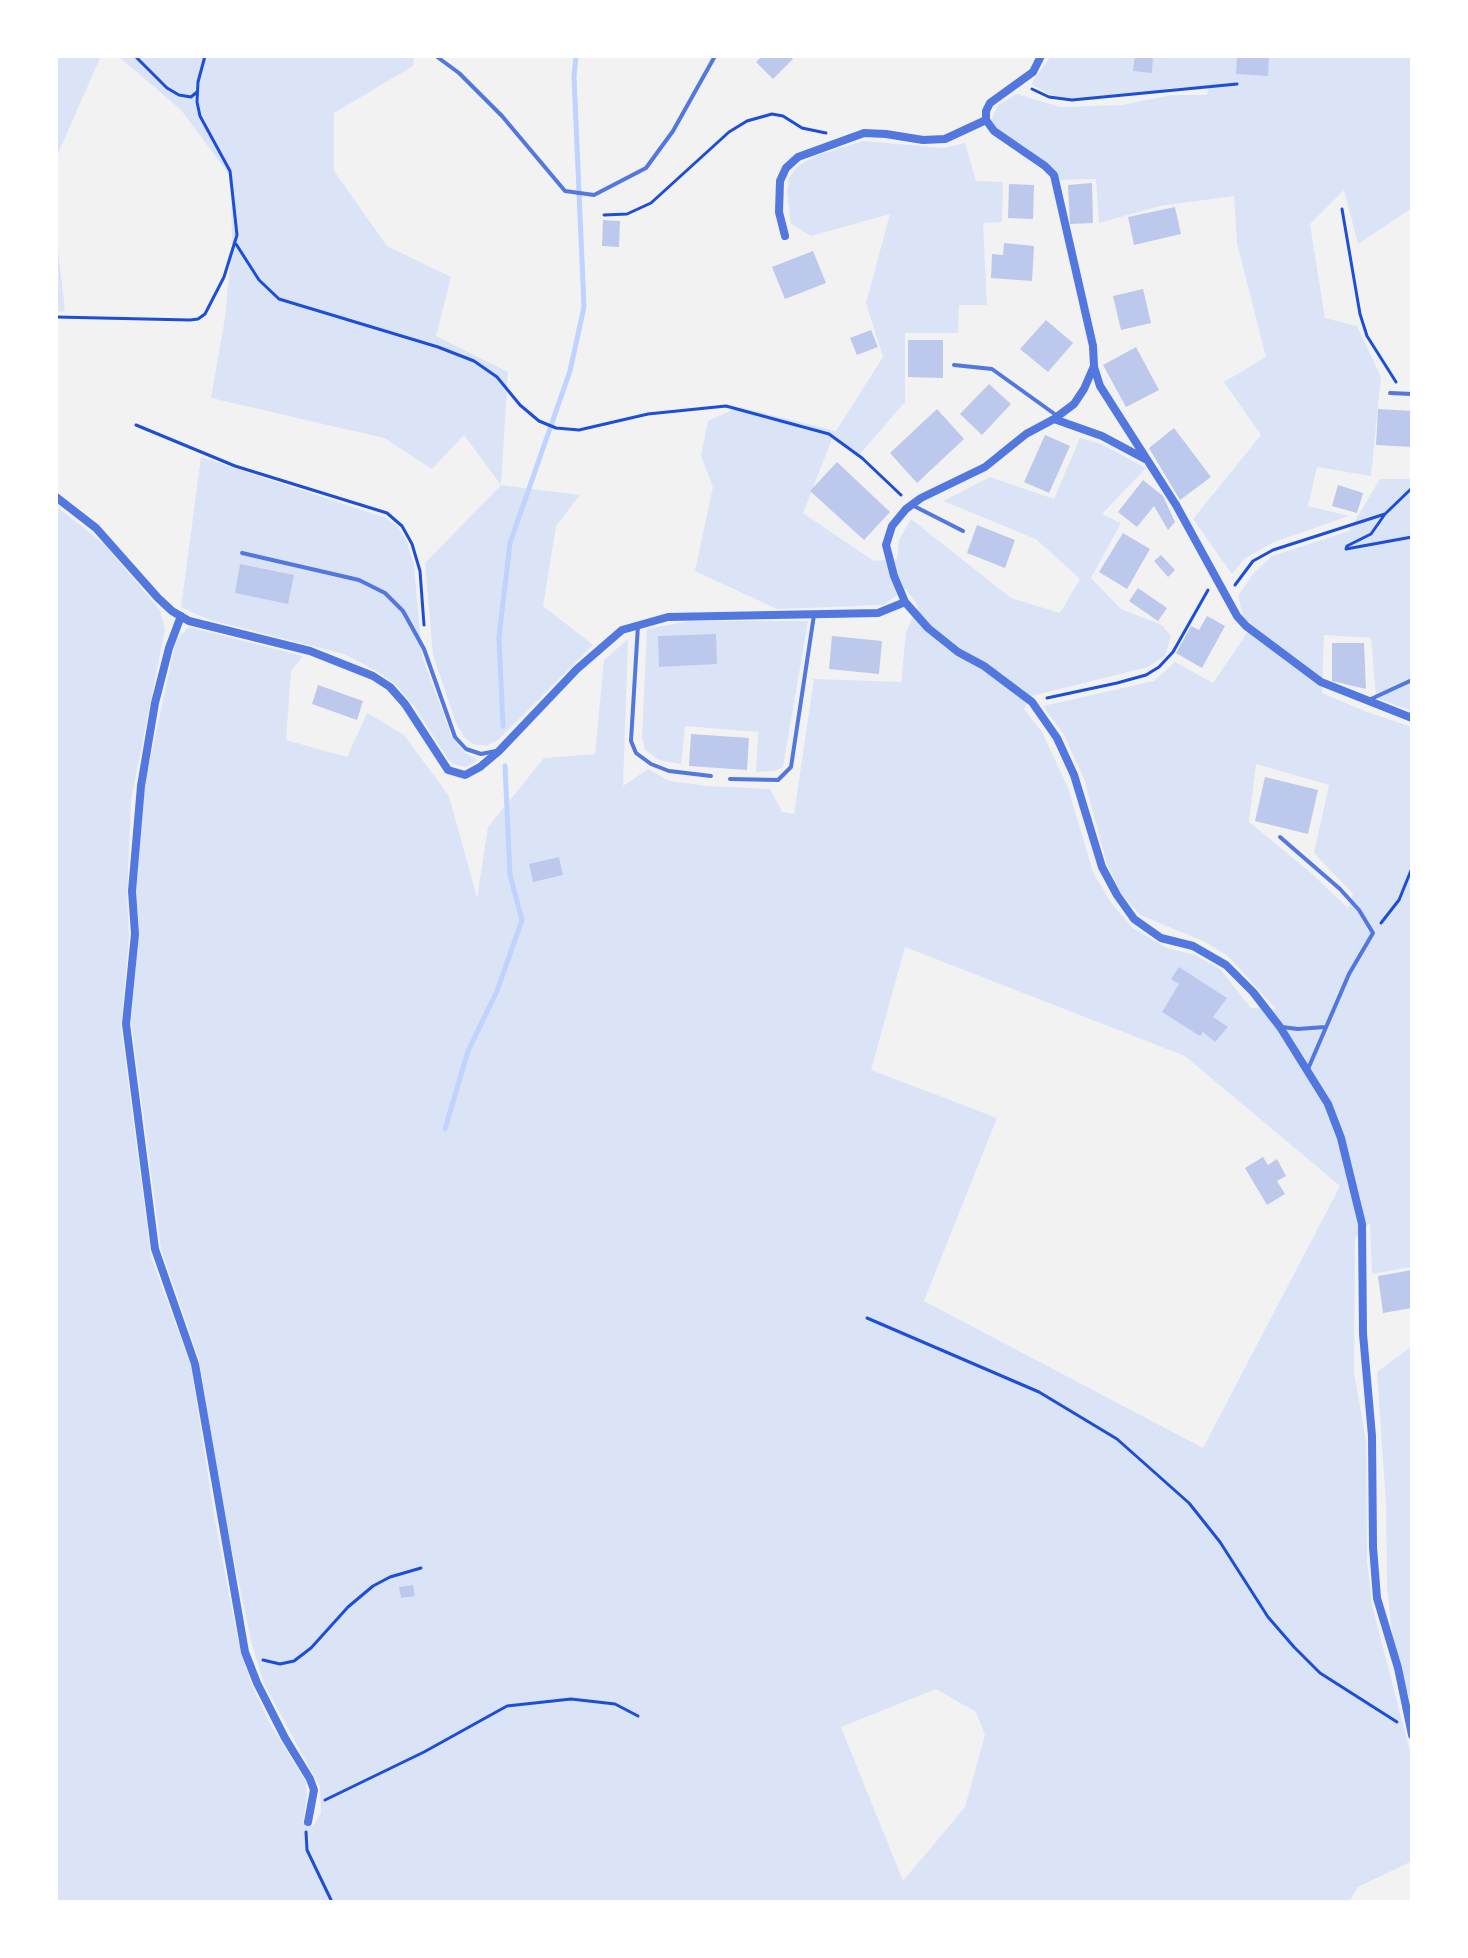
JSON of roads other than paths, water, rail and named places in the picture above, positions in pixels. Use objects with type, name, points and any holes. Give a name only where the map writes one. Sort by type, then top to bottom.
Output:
[{"type":"street","points":[[1041,56],[1033,72],[990,103],[986,120],[994,131],[1054,175],[1100,386],[1176,505],[1237,616],[1246,626],[1321,682],[1412,718]]},
{"type":"street","points":[[785,236],[779,212],[780,181],[786,168],[798,157],[850,138],[875,133],[923,140],[945,139],[986,120]]},
{"type":"street","points":[[1094,366],[1074,404],[1026,434],[985,467],[911,505],[892,526],[886,545],[905,602],[928,628],[1032,702],[1063,750],[1088,815],[1102,867],[1134,919],[1161,938],[1193,946],[1226,965],[1253,992],[1280,1027],[1328,1104],[1341,1138],[1362,1224],[1363,1334],[1372,1436],[1373,1547],[1377,1598],[1398,1668],[1411,1733]]},
{"type":"street","points":[[1056,418],[1102,436],[1145,459]]},
{"type":"street","points":[[56,497],[96,528],[158,598],[189,621],[310,651],[373,676],[390,687],[405,704],[448,770],[465,775],[499,751],[577,669],[622,630],[668,617],[878,613],[905,602]]},
{"type":"street","points":[[181,616],[155,703],[141,786],[132,891],[135,934],[126,1024],[155,1249],[195,1364],[245,1652],[285,1738],[310,1779],[314,1790],[308,1822]]},
{"type":"lane","points":[[436,56],[459,73],[502,116],[565,191],[594,195],[646,168],[673,131],[715,56]]},
{"type":"lane","points":[[954,365],[992,369],[1056,418]]},
{"type":"lane","points":[[1390,393],[1412,394]]},
{"type":"lane","points":[[911,505],[963,531]]},
{"type":"lane","points":[[242,553],[359,580],[385,593],[403,611],[424,649],[455,737],[466,749],[481,754],[499,751]]},
{"type":"lane","points":[[730,779],[778,780],[791,767],[814,615]]},
{"type":"lane","points":[[638,624],[631,741],[636,753],[651,764],[669,771],[711,776]]},
{"type":"lane","points":[[1367,700],[1412,680]]},
{"type":"lane","points":[[1280,837],[1340,889],[1359,910],[1373,933],[1349,974],[1308,1069]]},
{"type":"lane","points":[[1280,1027],[1325,1027]]},
{"type":"waterway","points":[[503,726],[499,637],[510,543],[570,371],[584,307],[574,77],[576,56]]},
{"type":"waterway","points":[[445,1129],[468,1051],[497,991],[522,920],[510,875],[505,766]]}]
